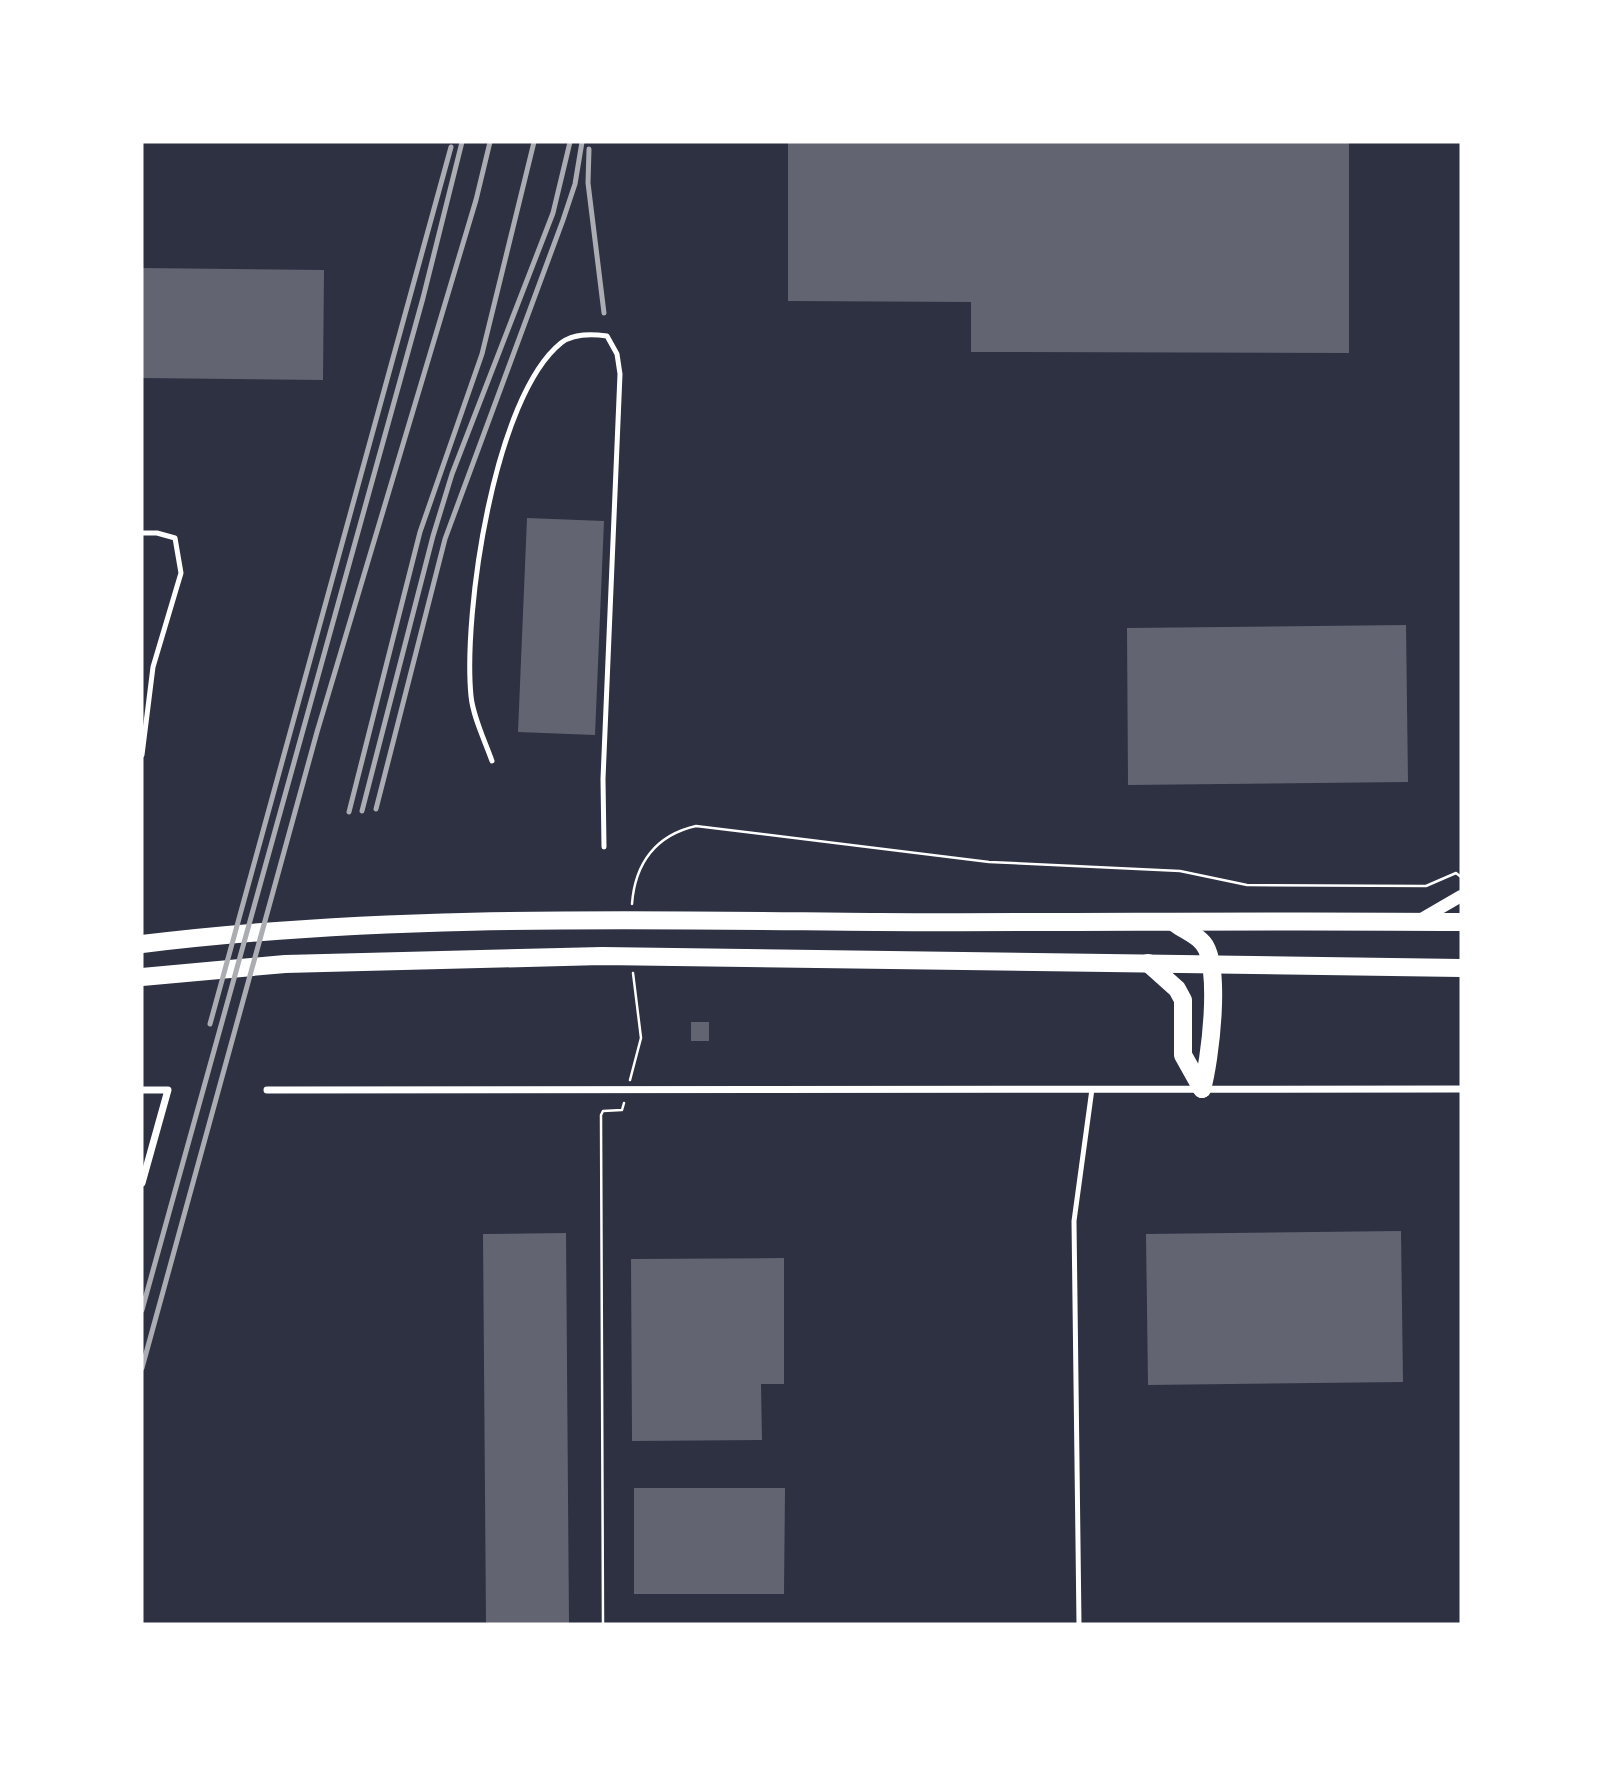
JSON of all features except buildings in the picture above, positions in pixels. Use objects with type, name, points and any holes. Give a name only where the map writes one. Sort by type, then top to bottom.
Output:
[{"type":"highway","points":[[142,944],[294,930],[600,920],[1176,924],[1461,922]]},
{"type":"highway","points":[[1176,924],[1203,942],[1213,963],[1210,1058],[1202,1089]]},
{"type":"highway","points":[[142,977],[285,964],[602,956],[1461,968]]},
{"type":"highway","points":[[1148,963],[1177,989],[1183,1000],[1183,1055],[1202,1089]]},
{"type":"highway","points":[[1431,967],[1461,982]]},
{"type":"street","points":[[1418,921],[1461,896]]},
{"type":"street","points":[[267,1090],[1461,1089]]},
{"type":"street","points":[[142,1090],[168,1090],[142,1183]]},
{"type":"lane","points":[[492,761],[471,698],[472,606],[493,493],[513,417],[536,372],[562,342],[587,333],[607,336],[617,354],[621,374],[603,779],[604,847]]},
{"type":"lane","points":[[142,533],[157,533],[174,538],[181,573],[153,667],[142,755]]},
{"type":"lane","points":[[1079,1624],[1074,1221],[1092,1089]]},
{"type":"path","points":[[632,901],[642,862],[657,842],[680,829],[696,826],[989,862],[1180,871],[1247,885],[1426,886],[1456,873],[1461,877]]},
{"type":"path","points":[[603,1624],[601,1115],[603,1111],[622,1110],[641,1038],[633,982]]},
{"type":"railway","points":[[142,1310],[423,298],[462,142]]},
{"type":"railway","points":[[142,1368],[317,732],[476,200],[490,142]]},
{"type":"railway","points":[[349,812],[420,532],[482,354],[534,142]]},
{"type":"railway","points":[[362,811],[433,536],[452,474],[553,213],[570,142]]},
{"type":"railway","points":[[376,809],[445,539],[563,220],[575,184],[582,142]]},
{"type":"railway","points":[[210,1024],[451,147]]},
{"type":"railway","points":[[589,149],[588,183],[604,313]]}]
